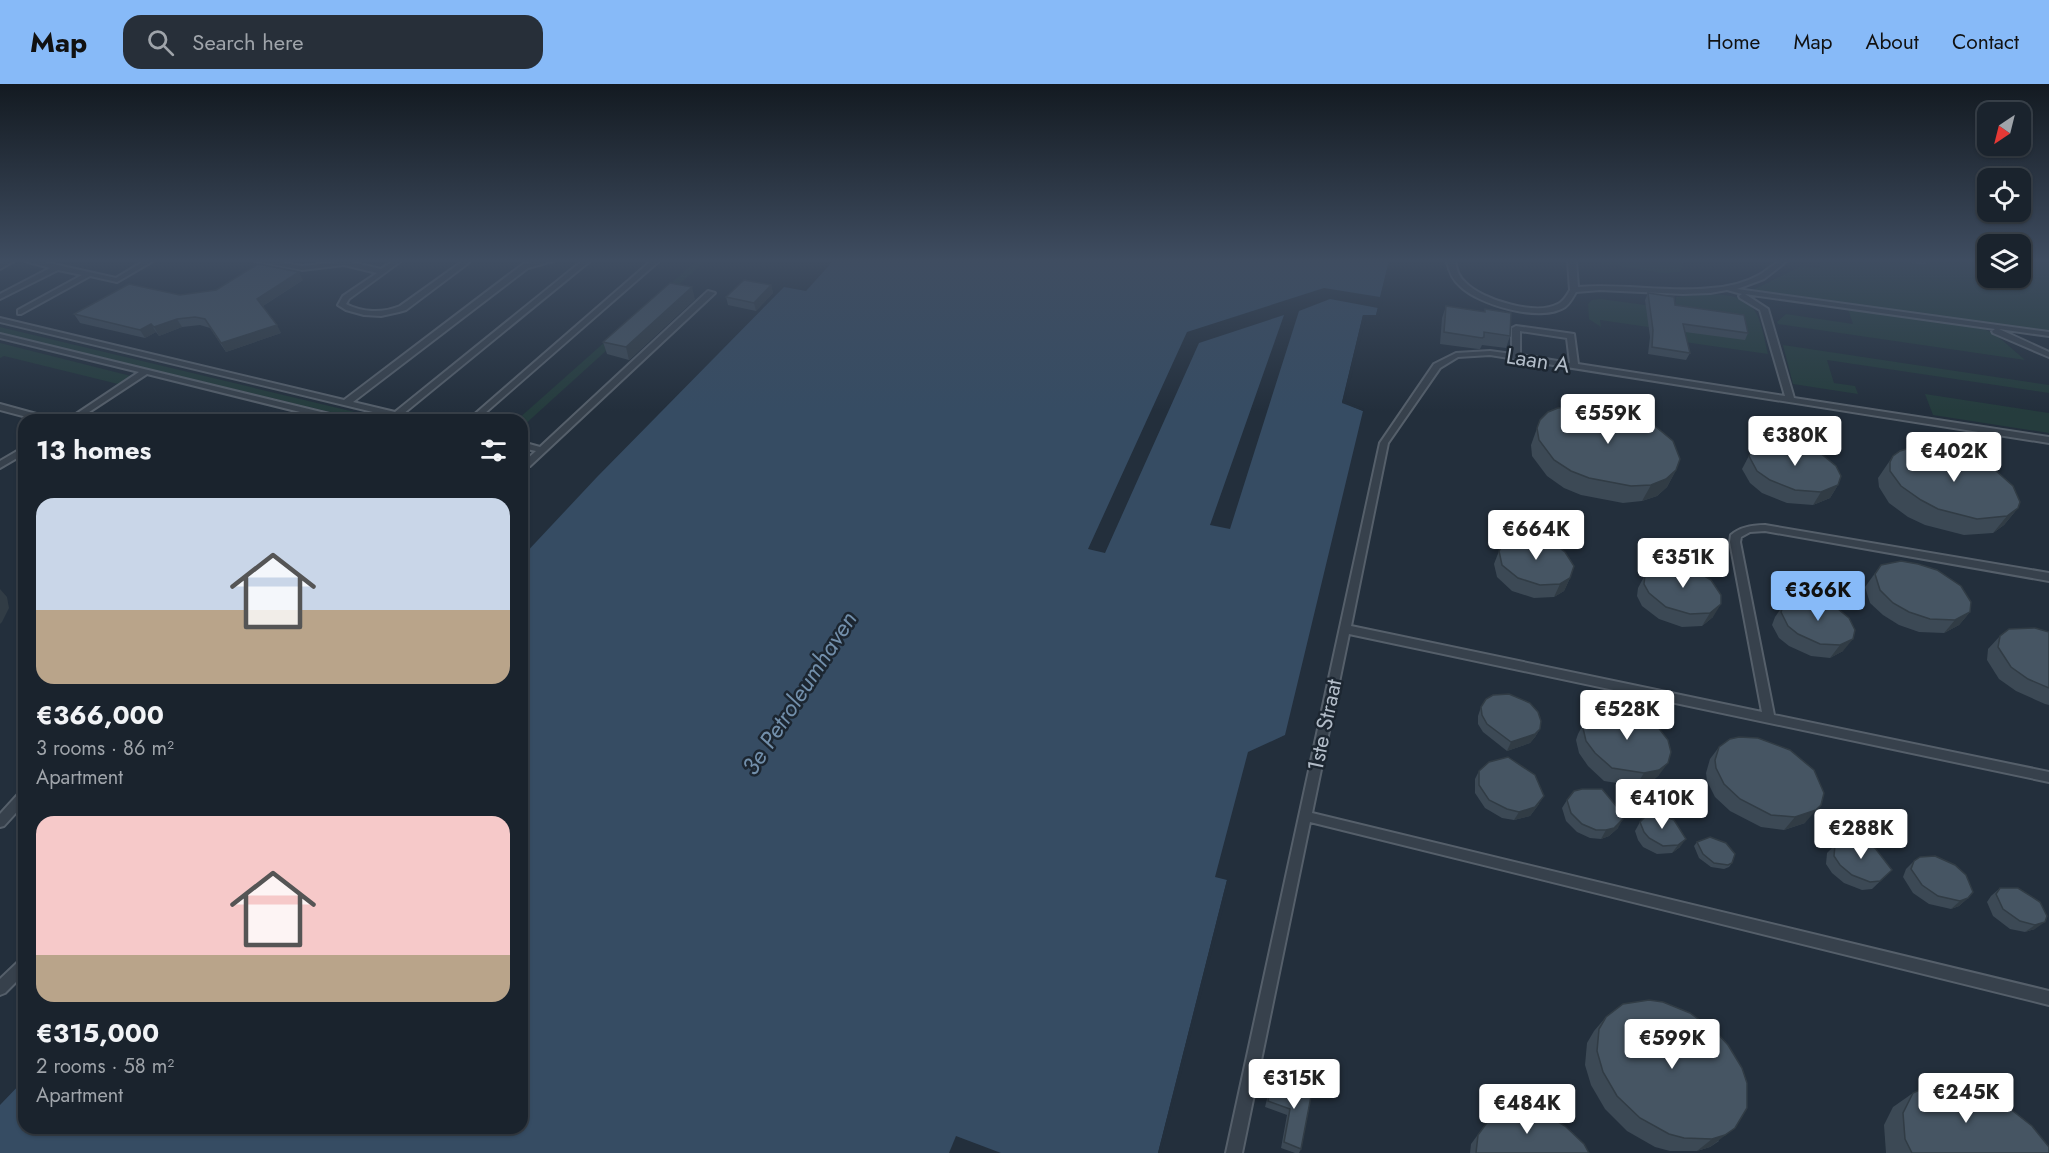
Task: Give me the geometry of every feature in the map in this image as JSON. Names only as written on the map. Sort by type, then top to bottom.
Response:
[{"type":"lane","points":[[365,311],[377,314],[397,311]]},
{"type":"lane","points":[[346,403],[467,311]]},
{"type":"lane","points":[[398,414],[525,311]]},
{"type":"lane","points":[[479,414],[598,311]]},
{"type":"lane","points":[[528,463],[692,311]]},
{"type":"lane","points":[[1765,311],[1790,400]]},
{"type":"lane","points":[[1882,311],[2049,334]]},
{"type":"lane","points":[[0,320],[393,414]]},
{"type":"lane","points":[[1976,324],[2049,355]]},
{"type":"lane","points":[[1516,357],[1516,328],[1572,336],[1574,366]]},
{"type":"lane","points":[[0,336],[317,414]]},
{"type":"lane","name":"Laan A","points":[[1490,353],[2049,440]]},
{"type":"lane","name":"1ste Straat","points":[[1234,1153],[1384,443],[1388,434],[1437,366],[1456,355],[1490,353]]},
{"type":"lane","points":[[79,414],[145,372]]},
{"type":"lane","points":[[0,407],[26,414]]},
{"type":"lane","points":[[528,446],[542,450]]},
{"type":"lane","points":[[0,465],[18,454]]},
{"type":"lane","points":[[1769,718],[1735,542],[1736,535],[1742,531],[1765,528],[2049,578]]},
{"type":"lane","points":[[1345,629],[2049,777]]},
{"type":"lane","points":[[0,822],[18,802]]},
{"type":"lane","points":[[1305,816],[2049,998]]},
{"type":"lane","points":[[0,988],[18,971]]},
{"type":"green space","points":[[640,311],[650,311],[528,422],[528,414],[524,414]]},
{"type":"green space","points":[[1588,311],[1754,311],[1768,354],[1663,339],[1662,329],[1600,320],[1601,327],[1589,319]]},
{"type":"green space","points":[[1849,311],[1982,328],[1995,334],[2025,360],[1778,324],[1777,322],[1786,314],[1853,324]]},
{"type":"green space","points":[[1904,311],[2049,311],[2049,331]]},
{"type":"green space","points":[[0,327],[363,414],[339,414],[0,333]]},
{"type":"green space","points":[[0,343],[131,376],[118,384],[4,356],[0,358]]},
{"type":"green space","points":[[1783,345],[2049,385],[2049,393],[1827,360],[1834,383],[1855,386],[1858,394],[1793,384]]},
{"type":"green space","points":[[1925,394],[2049,413],[2049,433],[1933,415]]},
{"type":"water","name":"3e Petroleumhaven","points":[[760,311],[1377,311],[1376,315],[1363,315],[1342,402],[1363,411],[1285,735],[1248,752],[1215,877],[1227,880],[1158,1153],[0,1153],[0,1105],[18,1086],[18,1134],[528,1134],[528,551]]},
{"type":"pier","points":[[1253,311],[1299,311],[1230,529],[1210,525],[1284,315],[1199,343],[1105,553],[1088,549],[1187,332]]},
{"type":"pier","points":[[1377,311],[1380,311],[1379,316],[1366,318],[1345,401],[1364,409],[1363,411],[1342,403],[1363,315],[1376,315]]},
{"type":"pier","points":[[1227,880],[1230,881],[1161,1153],[1158,1153]]},
{"type":"pier","points":[[956,1136],[1001,1153],[949,1153]]},
{"type":"building","points":[[80,311],[266,311],[277,325],[221,343],[205,319],[195,317],[177,319],[154,327],[151,324],[140,330],[74,314]]},
{"type":"building","points":[[638,311],[666,311],[626,347],[603,342]]},
{"type":"building","points":[[1446,311],[1511,313],[1510,336],[1484,332],[1482,338],[1444,332]]},
{"type":"building","points":[[1650,311],[1716,311],[1744,315],[1748,333],[1683,324],[1690,353],[1652,347]]},
{"type":"building","points":[[1586,404],[1618,408],[1650,422],[1673,441],[1680,459],[1676,470],[1666,479],[1651,485],[1631,486],[1589,478],[1571,471],[1554,460],[1539,440],[1537,428],[1540,420],[1548,412],[1558,408]]},
{"type":"building","points":[[1769,441],[1794,443],[1819,452],[1836,466],[1841,476],[1838,485],[1821,492],[1795,490],[1770,480],[1757,471],[1749,456],[1753,448]]},
{"type":"building","points":[[1913,447],[1938,448],[1973,458],[1995,470],[2013,486],[2020,502],[2018,508],[2007,516],[1977,519],[1938,509],[1921,500],[1901,486],[1890,471],[1893,456]]},
{"type":"building","points":[[1519,537],[1540,538],[1565,552],[1574,566],[1570,578],[1560,584],[1540,585],[1518,578],[1502,565],[1499,551],[1504,543]]},
{"type":"building","points":[[1901,561],[1937,570],[1961,586],[1971,602],[1970,612],[1955,620],[1930,619],[1909,612],[1893,603],[1880,590],[1875,574],[1881,565]]},
{"type":"building","points":[[1676,565],[1693,569],[1711,580],[1721,595],[1721,604],[1710,613],[1690,614],[1666,607],[1649,593],[1644,584],[1645,575],[1657,566]]},
{"type":"building","points":[[1798,598],[1819,600],[1838,609],[1849,618],[1855,630],[1853,639],[1840,645],[1820,644],[1798,634],[1788,626],[1781,612],[1784,604]]},
{"type":"building","points":[[2035,628],[2049,632],[2049,688],[2028,679],[2011,667],[1998,647],[2000,636],[2009,629]]},
{"type":"building","points":[[1509,694],[1530,703],[1538,712],[1541,721],[1540,729],[1535,734],[1511,742],[1487,724],[1481,707],[1486,699],[1493,695]]},
{"type":"building","points":[[1611,708],[1628,710],[1657,726],[1668,740],[1671,752],[1668,763],[1659,770],[1644,773],[1612,768],[1595,753],[1586,741],[1583,728],[1585,721],[1594,712]]},
{"type":"building","points":[[1758,738],[1790,750],[1814,770],[1824,793],[1821,805],[1816,810],[1795,817],[1771,815],[1740,799],[1724,784],[1716,768],[1715,760],[1719,747],[1730,739]]},
{"type":"building","points":[[1508,757],[1535,775],[1544,796],[1535,807],[1519,812],[1507,809],[1489,800],[1479,785],[1479,771],[1489,762]]},
{"type":"building","points":[[1602,789],[1617,807],[1623,819],[1614,828],[1606,830],[1596,830],[1582,824],[1571,813],[1567,800],[1574,791]]},
{"type":"building","points":[[1648,814],[1659,814],[1674,820],[1686,839],[1678,845],[1663,846],[1649,838],[1640,822]]},
{"type":"building","points":[[1710,837],[1726,843],[1735,854],[1732,863],[1728,865],[1714,863],[1703,854],[1697,842]]},
{"type":"building","points":[[1841,840],[1859,840],[1875,848],[1892,870],[1880,881],[1870,882],[1852,875],[1840,865],[1834,856],[1835,845]]},
{"type":"building","points":[[1935,856],[1955,865],[1966,875],[1973,892],[1968,898],[1960,901],[1938,896],[1922,885],[1911,869],[1914,861],[1920,857]]},
{"type":"building","points":[[2000,888],[2018,888],[2040,902],[2047,916],[2045,922],[2035,925],[2020,921],[2003,909],[1996,894]]},
{"type":"building","points":[[1649,1000],[1663,1002],[1690,1013],[1716,1032],[1728,1045],[1742,1068],[1747,1083],[1747,1108],[1735,1128],[1725,1135],[1712,1139],[1684,1138],[1669,1134],[1640,1118],[1617,1096],[1603,1072],[1597,1051],[1599,1029],[1606,1017],[1623,1004]]},
{"type":"building","points":[[1296,1080],[1313,1086],[1301,1149],[1284,1142],[1290,1109],[1268,1101],[1271,1084],[1293,1092]]},
{"type":"building","points":[[1932,1084],[1957,1084],[1973,1088],[2004,1104],[2032,1126],[2049,1147],[2049,1153],[1912,1153],[1905,1139],[1903,1113],[1913,1093]]},
{"type":"building","points":[[1521,1108],[1545,1114],[1565,1126],[1584,1144],[1589,1153],[1476,1153],[1478,1135],[1491,1117],[1509,1109]]}]
